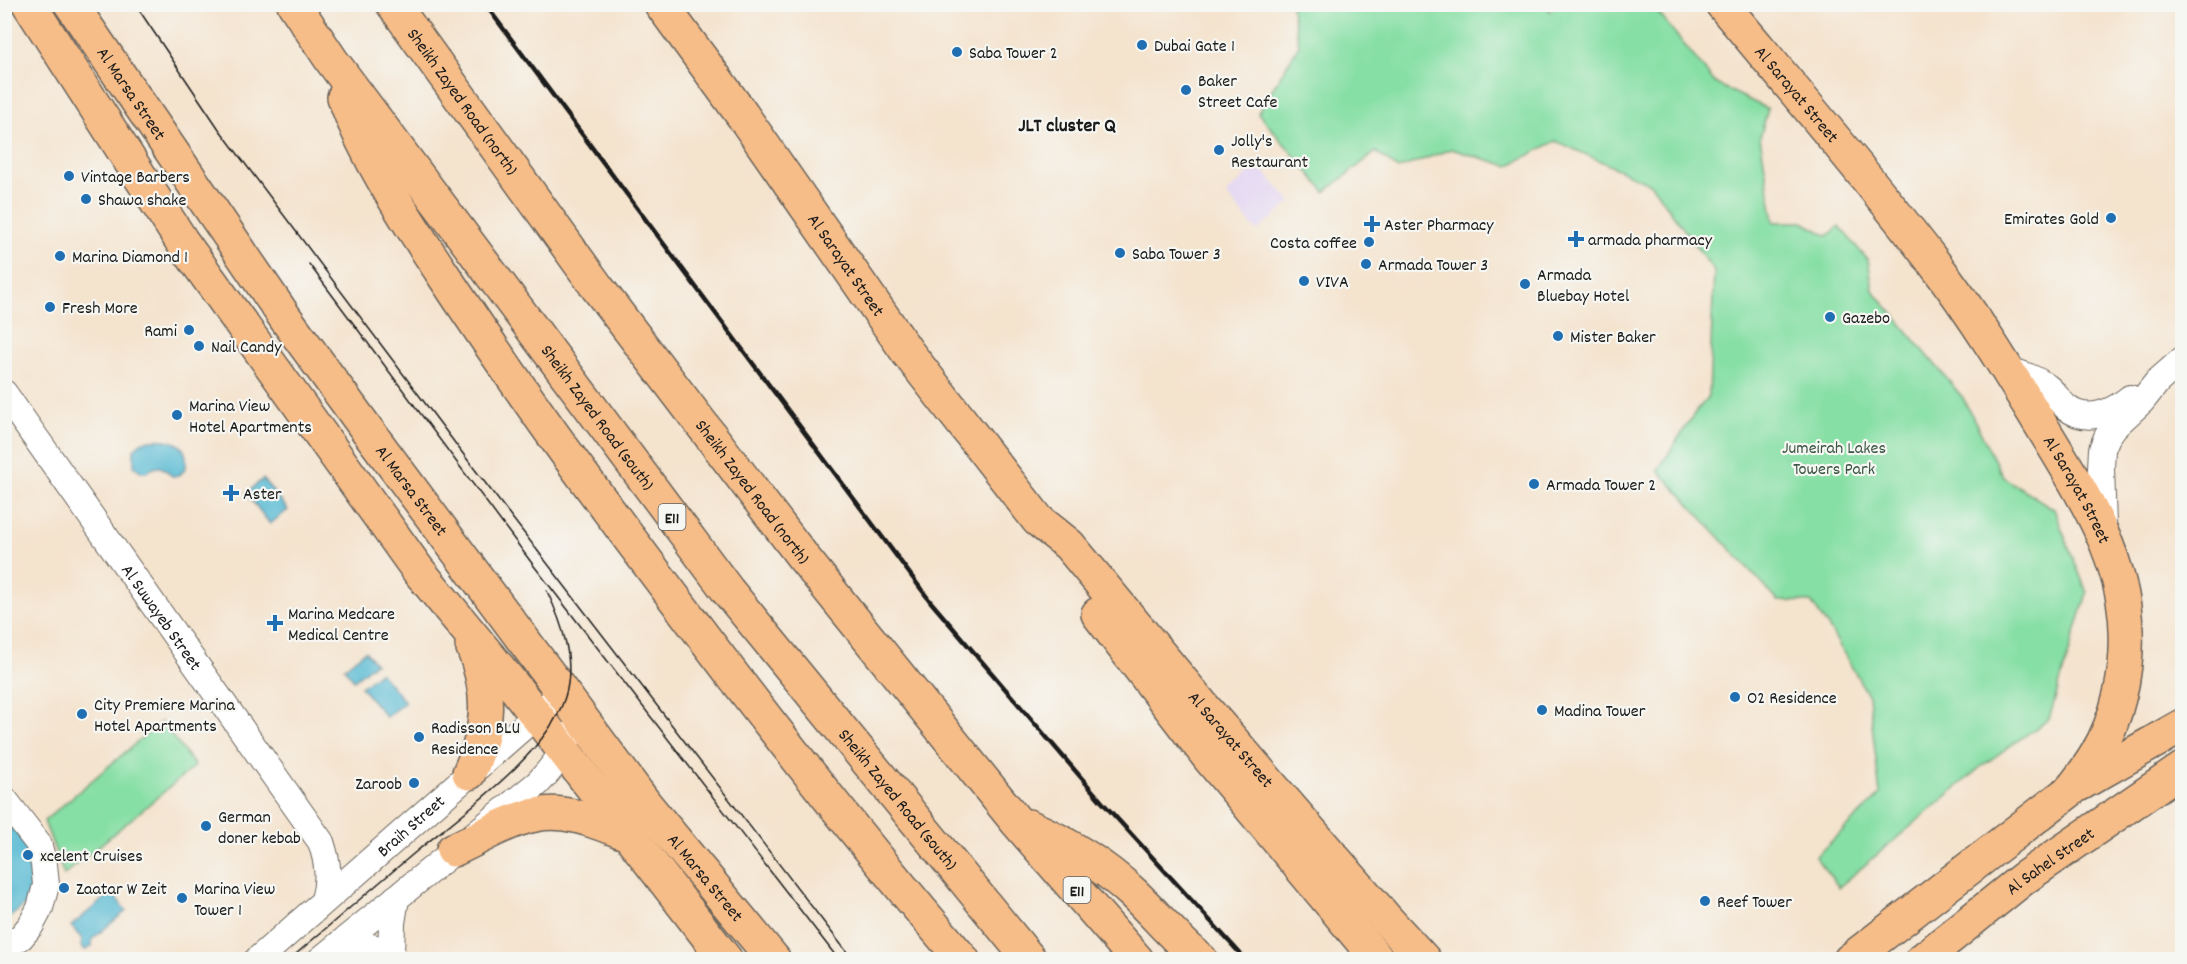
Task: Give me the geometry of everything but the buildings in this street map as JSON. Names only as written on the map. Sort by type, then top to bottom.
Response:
[{"type":"main road","name":"Al Marsa Street","points":[[29,4],[181,240],[418,570],[466,630],[556,704],[569,757],[723,958]]},
{"type":"main road","name":"Al Marsa Street","points":[[70,4],[286,319],[556,704],[646,805],[774,960]]},
{"type":"main road","name":"Sheikh Zayed Road (south)","points":[[294,4],[332,61],[728,591],[1030,960]]},
{"type":"main road","name":"Sheikh Zayed Road (north)","points":[[393,4],[503,159],[699,422],[824,583],[1016,821],[1137,960]]},
{"type":"main road","name":"Al Sarayat Street","points":[[661,4],[743,116],[908,353],[1038,520],[1073,550],[1206,710],[1424,960]]},
{"type":"main road","name":"Al Sarayat Street","points":[[1722,4],[1788,81],[1933,261],[2008,370],[2091,507],[2120,586],[2126,629],[2124,674],[2114,715],[2097,754],[2072,789],[1850,960]]},
{"type":"main road","points":[[332,61],[351,117],[377,171],[506,370],[678,603],[831,799],[963,960]]},
{"type":"main road","points":[[373,507],[397,518],[418,535],[488,630],[556,704]]},
{"type":"main road","name":"Al Sarayat Street","points":[[1038,520],[1046,544],[1053,555],[1210,759],[1378,960]]},
{"type":"main road","points":[[466,630],[479,663],[486,698],[483,734],[469,773]]},
{"type":"main road","points":[[2072,789],[2182,726]]},
{"type":"main road","points":[[569,757],[597,756],[646,805]]},
{"type":"main road","name":"Al Sahel Street","points":[[1922,960],[2024,878],[2182,769]]},
{"type":"main road","points":[[453,850],[527,816],[544,813],[562,813],[587,819],[630,836]]},
{"type":"main road","points":[[1016,821],[1078,851],[1106,870],[1201,960]]},
{"type":"street","points":[[2008,370],[2048,387],[2065,407],[2087,416],[2100,415],[2114,410],[2158,381],[2182,360]]},
{"type":"street","points":[[2106,544],[2101,506],[2102,449],[2114,427],[2142,401],[2158,381]]},
{"type":"street","name":"Al Suwayeb Street","points":[[4,393],[321,842],[329,875],[324,900]]},
{"type":"street","name":"Braih Street","points":[[257,960],[469,773],[556,704]]},
{"type":"street","points":[[330,952],[538,783],[554,766],[569,757]]},
{"type":"street","points":[[4,799],[38,843],[45,864],[46,885],[40,908],[31,925],[21,937],[4,947]]},
{"type":"street","points":[[321,842],[352,854],[380,851]]},
{"type":"street","points":[[330,952],[364,946],[393,957],[392,923],[396,898]]},
{"type":"shaded area","points":[[1258,165],[1291,202],[1257,231],[1226,194]]},
{"type":"green space","name":"Jumeirah Lakes Towers Park","points":[[1544,4],[1550,11],[1558,5],[1652,5],[1716,84],[1768,109],[1760,137],[1774,222],[1803,222],[1828,236],[1839,226],[1868,260],[1873,290],[1963,398],[2003,477],[2054,509],[2087,593],[2049,719],[1983,765],[1839,887],[1815,857],[1880,795],[1869,697],[1831,631],[1811,602],[1778,601],[1658,470],[1694,414],[1709,396],[1714,271],[1651,184],[1556,141],[1508,166],[1451,149],[1398,169],[1376,152],[1325,192],[1258,113],[1299,45],[1291,5]]},
{"type":"green space","points":[[161,722],[195,766],[64,875],[44,821]]},
{"type":"water","points":[[149,440],[167,440],[182,447],[186,463],[182,472],[172,476],[160,467],[143,472],[134,466],[134,449]]},
{"type":"water","points":[[263,479],[288,510],[270,524],[246,493]]},
{"type":"water","points":[[365,651],[375,663],[354,680],[344,668]]},
{"type":"water","points":[[380,672],[405,702],[386,717],[361,687]]},
{"type":"water","points":[[5,808],[31,854],[36,881],[32,894],[22,907],[5,920]]},
{"type":"water","points":[[112,892],[126,911],[92,939],[92,946],[86,950],[81,947],[82,939],[71,926]]},
{"type":"tram line","points":[[135,4],[219,129],[473,467],[853,960]]},
{"type":"tram line","points":[[309,264],[531,562],[839,960]]},
{"type":"tram line","points":[[289,960],[502,781],[523,760],[556,718],[565,697],[569,670],[566,642],[547,591]]},
{"type":"railway","points":[[485,4],[930,601],[1102,802],[1246,960]]},
{"type":"place","name":"Dubai Gate 1","points":[[1142,45]]},
{"type":"place","name":"Saba Tower 2","points":[[957,52]]},
{"type":"place","name":"Baker Street Cafe","points":[[1186,90]]},
{"type":"place","name":"Jolly's Restaurant","points":[[1219,150]]},
{"type":"place","name":"Vintage Barbers","points":[[69,176]]},
{"type":"place","name":"Shawa shake","points":[[86,199]]},
{"type":"place","name":"Emirates Gold","points":[[2111,218]]},
{"type":"place","name":"Aster Pharmacy","points":[[1372,224]]},
{"type":"place","name":"armada pharmacy","points":[[1576,239]]},
{"type":"place","name":"Costa coffee","points":[[1369,242]]},
{"type":"place","name":"Saba Tower 3","points":[[1120,253]]},
{"type":"place","name":"Marina Diamond 1","points":[[60,256]]},
{"type":"place","name":"Armada Tower 3","points":[[1366,264]]},
{"type":"place","name":"VIVA","points":[[1304,281]]},
{"type":"place","name":"Armada Bluebay Hotel","points":[[1525,284]]},
{"type":"place","name":"Fresh More","points":[[50,307]]},
{"type":"place","name":"Gazebo","points":[[1830,317]]},
{"type":"place","name":"Rami","points":[[189,330]]},
{"type":"place","name":"Mister Baker","points":[[1558,336]]},
{"type":"place","name":"Nail Candy","points":[[199,346]]},
{"type":"place","name":"Marina View Hotel Apartments","points":[[177,415]]},
{"type":"place","name":"Armada Tower 2","points":[[1534,484]]},
{"type":"place","name":"Aster","points":[[231,493]]},
{"type":"place","name":"Marina Medcare Medical Centre","points":[[275,623]]},
{"type":"place","name":"O2 Residence","points":[[1735,697]]},
{"type":"place","name":"Madina Tower","points":[[1542,710]]},
{"type":"place","name":"City Premiere Marina Hotel Apartments","points":[[82,714]]},
{"type":"place","name":"Radisson BLU Residence","points":[[419,737]]},
{"type":"place","name":"Zaroob","points":[[414,783]]},
{"type":"place","name":"German doner kebab","points":[[206,826]]},
{"type":"place","name":"xcelent Cruises","points":[[28,855]]},
{"type":"place","name":"Zaatar W Zeit","points":[[64,888]]},
{"type":"place","name":"Marina View Tower 1","points":[[182,898]]},
{"type":"place","name":"Reef Tower","points":[[1705,901]]},
{"type":"district","name":"JLT cluster Q","points":[[1067,124]]}]
